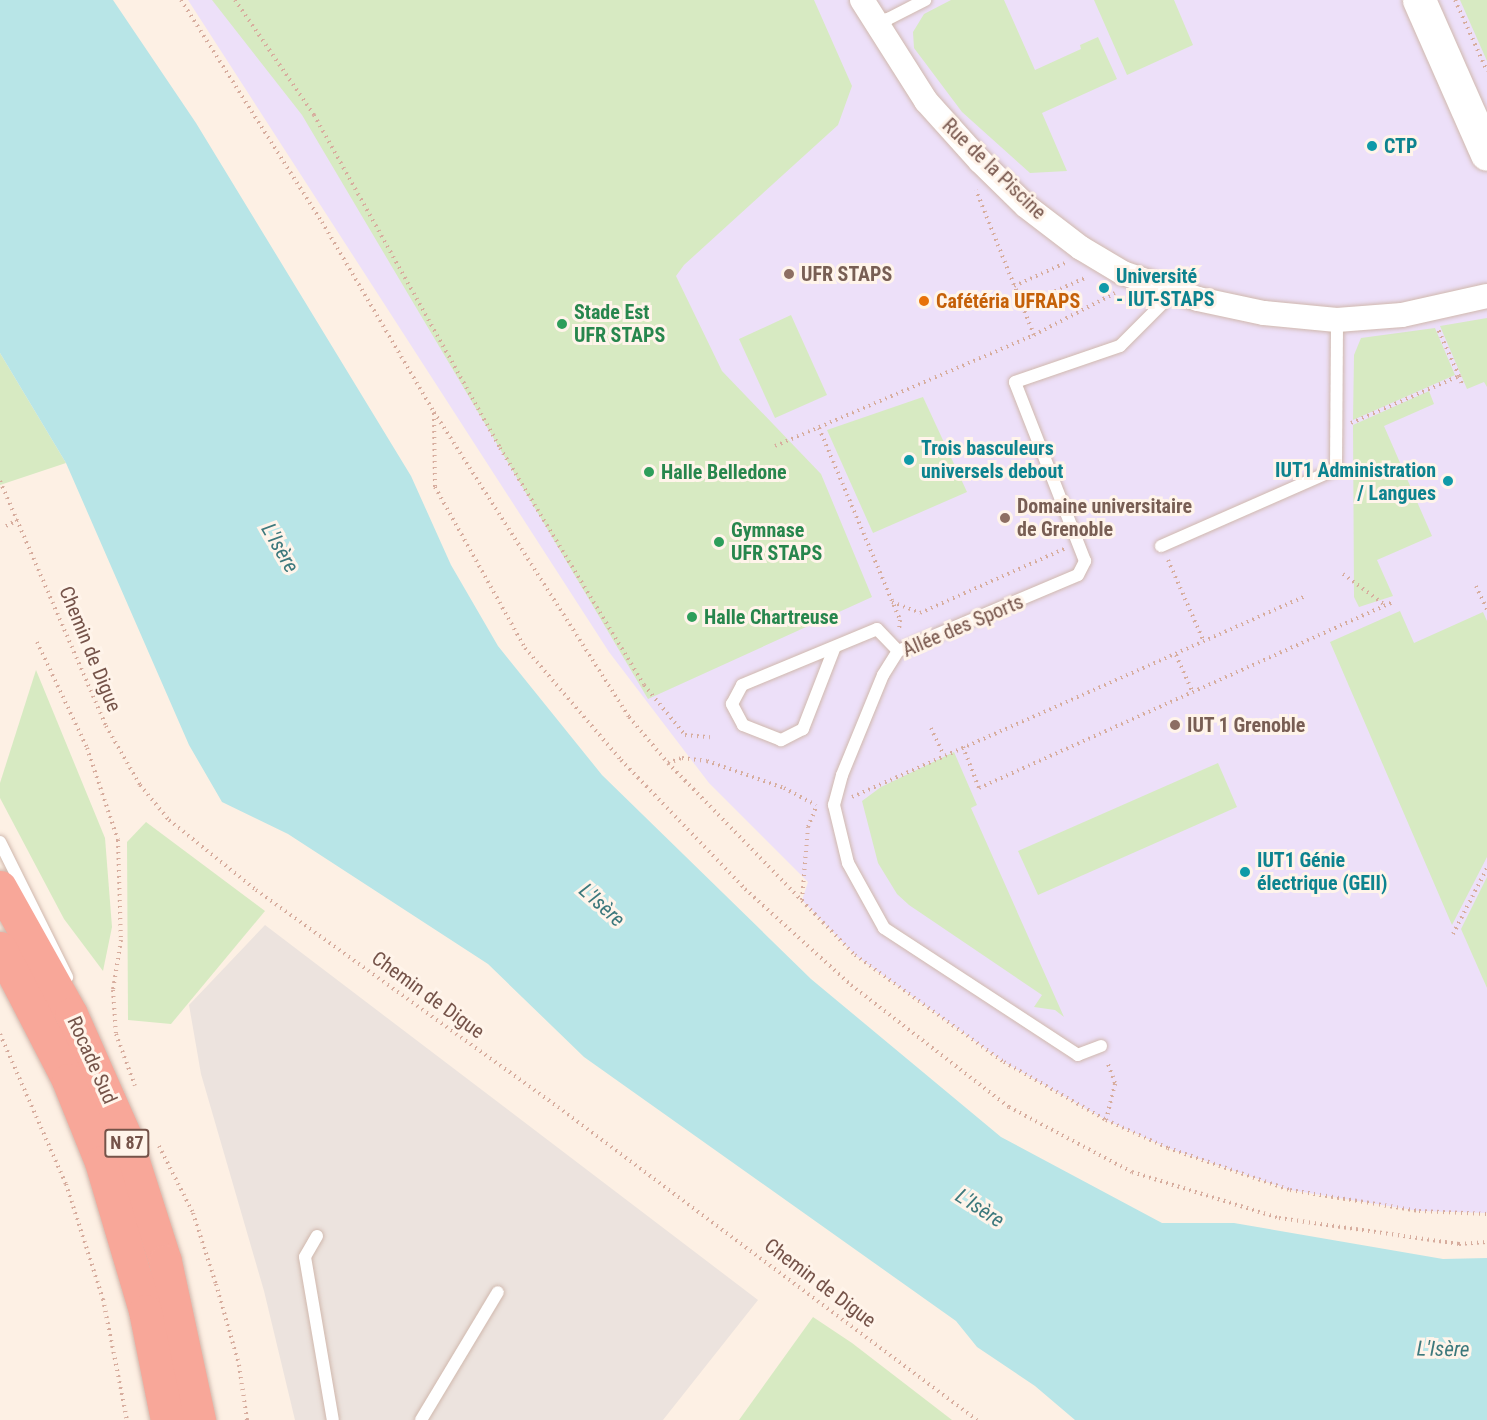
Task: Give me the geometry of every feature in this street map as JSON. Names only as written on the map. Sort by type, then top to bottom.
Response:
[{"type":"highway","name":"Rocade Sud","points":[[0,887],[124,1096],[165,1260],[199,1420]]},
{"type":"highway","name":"Rocade Sud","points":[[0,948],[68,1080],[101,1162],[145,1311],[167,1420]]},
{"type":"street","name":"Rue de la Piscine","points":[[862,0],[878,30],[926,101],[1026,206],[1112,268],[1168,291],[1264,313],[1337,320],[1402,315],[1487,296]]},
{"type":"street","points":[[1419,0],[1487,154]]},
{"type":"lane","points":[[878,30],[888,19],[925,0]]},
{"type":"lane","name":"Allée des Sports","points":[[1101,1046],[1078,1055],[884,928],[848,862],[835,809],[842,775],[883,675],[898,651],[1078,575],[1085,561],[1016,382],[1120,346],[1163,303],[1168,291]]},
{"type":"lane","points":[[1161,546],[1336,470],[1337,320]]},
{"type":"lane","points":[[834,649],[803,729],[782,740],[743,725],[732,704],[742,685],[878,629],[898,651]]},
{"type":"lane","points":[[0,842],[60,960],[124,1096]]},
{"type":"lane","points":[[317,1236],[305,1257],[333,1420]]},
{"type":"lane","points":[[421,1420],[498,1292]]},
{"type":"path","points":[[235,0],[314,115],[500,448],[644,685],[685,735],[710,737]]},
{"type":"path","points":[[1456,0],[1487,71]]},
{"type":"path","points":[[973,184],[1034,335]]},
{"type":"path","points":[[1014,286],[1073,260]]},
{"type":"path","points":[[1022,306],[1095,274]]},
{"type":"path","points":[[774,447],[1034,335],[1115,294]]},
{"type":"path","points":[[1436,323],[1462,384]]},
{"type":"path","points":[[1351,424],[1459,376]]},
{"type":"path","points":[[434,412],[435,487]]},
{"type":"path","points":[[819,428],[900,620],[898,651]]},
{"type":"path","name":"Chemin de Digue","points":[[0,481],[106,726],[140,785],[169,820],[256,890],[558,1107],[977,1420]]},
{"type":"path","points":[[6,526],[18,520]]},
{"type":"path","points":[[892,602],[920,613],[1077,543]]},
{"type":"path","points":[[1161,546],[1204,642]]},
{"type":"path","points":[[1343,574],[1385,605]]},
{"type":"path","points":[[1476,586],[1487,610]]},
{"type":"path","points":[[668,763],[682,758],[707,761],[784,788],[816,805],[835,809],[943,754],[1176,655],[1304,597]]},
{"type":"path","points":[[963,747],[979,788],[1393,602]]},
{"type":"path","points":[[37,642],[87,748],[118,840],[121,940],[113,990],[124,1096]]},
{"type":"path","points":[[1176,655],[1193,693]]},
{"type":"path","points":[[931,728],[943,754]]},
{"type":"path","points":[[802,900],[808,827],[816,805]]},
{"type":"path","points":[[1453,934],[1487,867]]},
{"type":"path","points":[[0,1034],[66,1184],[104,1299],[127,1420]]},
{"type":"path","points":[[1101,1046],[1115,1083],[1106,1120]]},
{"type":"path","points":[[155,1138],[192,1213],[239,1365],[247,1420]]},
{"type":"shaded area","name":"Domaine universitaire de Grenoble","points":[[188,0],[1487,0],[1487,1213],[1419,1211],[1290,1190],[1168,1148],[1106,1120],[1004,1062],[855,955],[802,900],[808,882],[709,783],[609,652]]},
{"type":"shaded area","points":[[265,925],[758,1300],[663,1420],[295,1420],[264,1291],[201,1074],[189,1005]]},
{"type":"green space","name":"Stade Est UFR STAPS","points":[[212,0],[814,0],[852,86],[838,125],[684,265],[676,276],[722,371],[821,474],[872,597],[648,699],[302,115]]},
{"type":"green space","points":[[951,0],[1004,0],[1035,70],[1081,49],[1080,45],[1098,37],[1117,79],[1042,113],[1067,171],[1030,173],[962,112],[914,48],[913,32],[924,14]]},
{"type":"green space","points":[[1094,0],[1174,0],[1193,45],[1127,75]]},
{"type":"green space","points":[[1460,0],[1487,0],[1487,61]]},
{"type":"green space","points":[[791,315],[827,395],[775,418],[739,339]]},
{"type":"green space","points":[[1487,318],[1487,387],[1484,382],[1467,389],[1440,326]]},
{"type":"green space","points":[[1435,328],[1455,375],[1353,420],[1354,355],[1361,338]]},
{"type":"green space","points":[[0,353],[66,463],[0,485]]},
{"type":"green space","points":[[1429,391],[1434,404],[1384,426],[1432,536],[1377,560],[1393,596],[1359,607],[1354,597],[1353,425]]},
{"type":"green space","points":[[923,397],[967,492],[873,533],[827,430]]},
{"type":"green space","points":[[1400,611],[1414,643],[1483,612],[1487,621],[1487,857],[1452,925],[1330,642]]},
{"type":"green space","points":[[36,670],[105,838],[112,927],[103,971],[64,919],[0,798],[0,783]]},
{"type":"green space","points":[[954,752],[977,805],[971,808],[1064,1017],[1055,1010],[1034,1007],[1042,995],[909,905],[897,894],[878,863],[862,801],[881,787]]},
{"type":"green space","points":[[1218,763],[1237,807],[1038,895],[1018,851]]},
{"type":"green space","points":[[146,822],[265,911],[171,1024],[128,1020],[127,842]]},
{"type":"green space","points":[[1487,877],[1487,988],[1461,929]]},
{"type":"green space","points":[[813,1317],[852,1343],[952,1420],[739,1420]]},
{"type":"water","name":"L'Isère","points":[[0,0],[113,0],[196,123],[411,476],[451,565],[498,646],[602,775],[811,979],[1001,1137],[1162,1223],[1234,1223],[1443,1259],[1487,1258],[1487,1420],[1075,1420],[1035,1386],[977,1347],[956,1321],[584,1057],[488,964],[288,834],[222,802],[189,745],[66,463],[0,353]]},
{"type":"place","name":"CTP","points":[[1372,146]]},
{"type":"place","name":"UFR STAPS","points":[[789,274]]},
{"type":"place","name":"Université - IUT-STAPS","points":[[1104,288]]},
{"type":"place","name":"Cafétéria UFRAPS","points":[[924,301]]},
{"type":"place","name":"Stade Est UFR STAPS","points":[[562,324]]},
{"type":"place","name":"Trois basculeurs universels debout","points":[[909,460]]},
{"type":"place","name":"Halle Belledone","points":[[649,472]]},
{"type":"place","name":"IUT1 Administration / Langues","points":[[1448,481]]},
{"type":"place","name":"Domaine universitaire de Grenoble","points":[[1005,518]]},
{"type":"place","name":"Gymnase UFR STAPS","points":[[719,542]]},
{"type":"place","name":"Halle Chartreuse","points":[[692,617]]},
{"type":"place","name":"IUT 1 Grenoble","points":[[1175,725]]},
{"type":"place","name":"IUT1 Génie électrique (GEII)","points":[[1245,872]]}]
